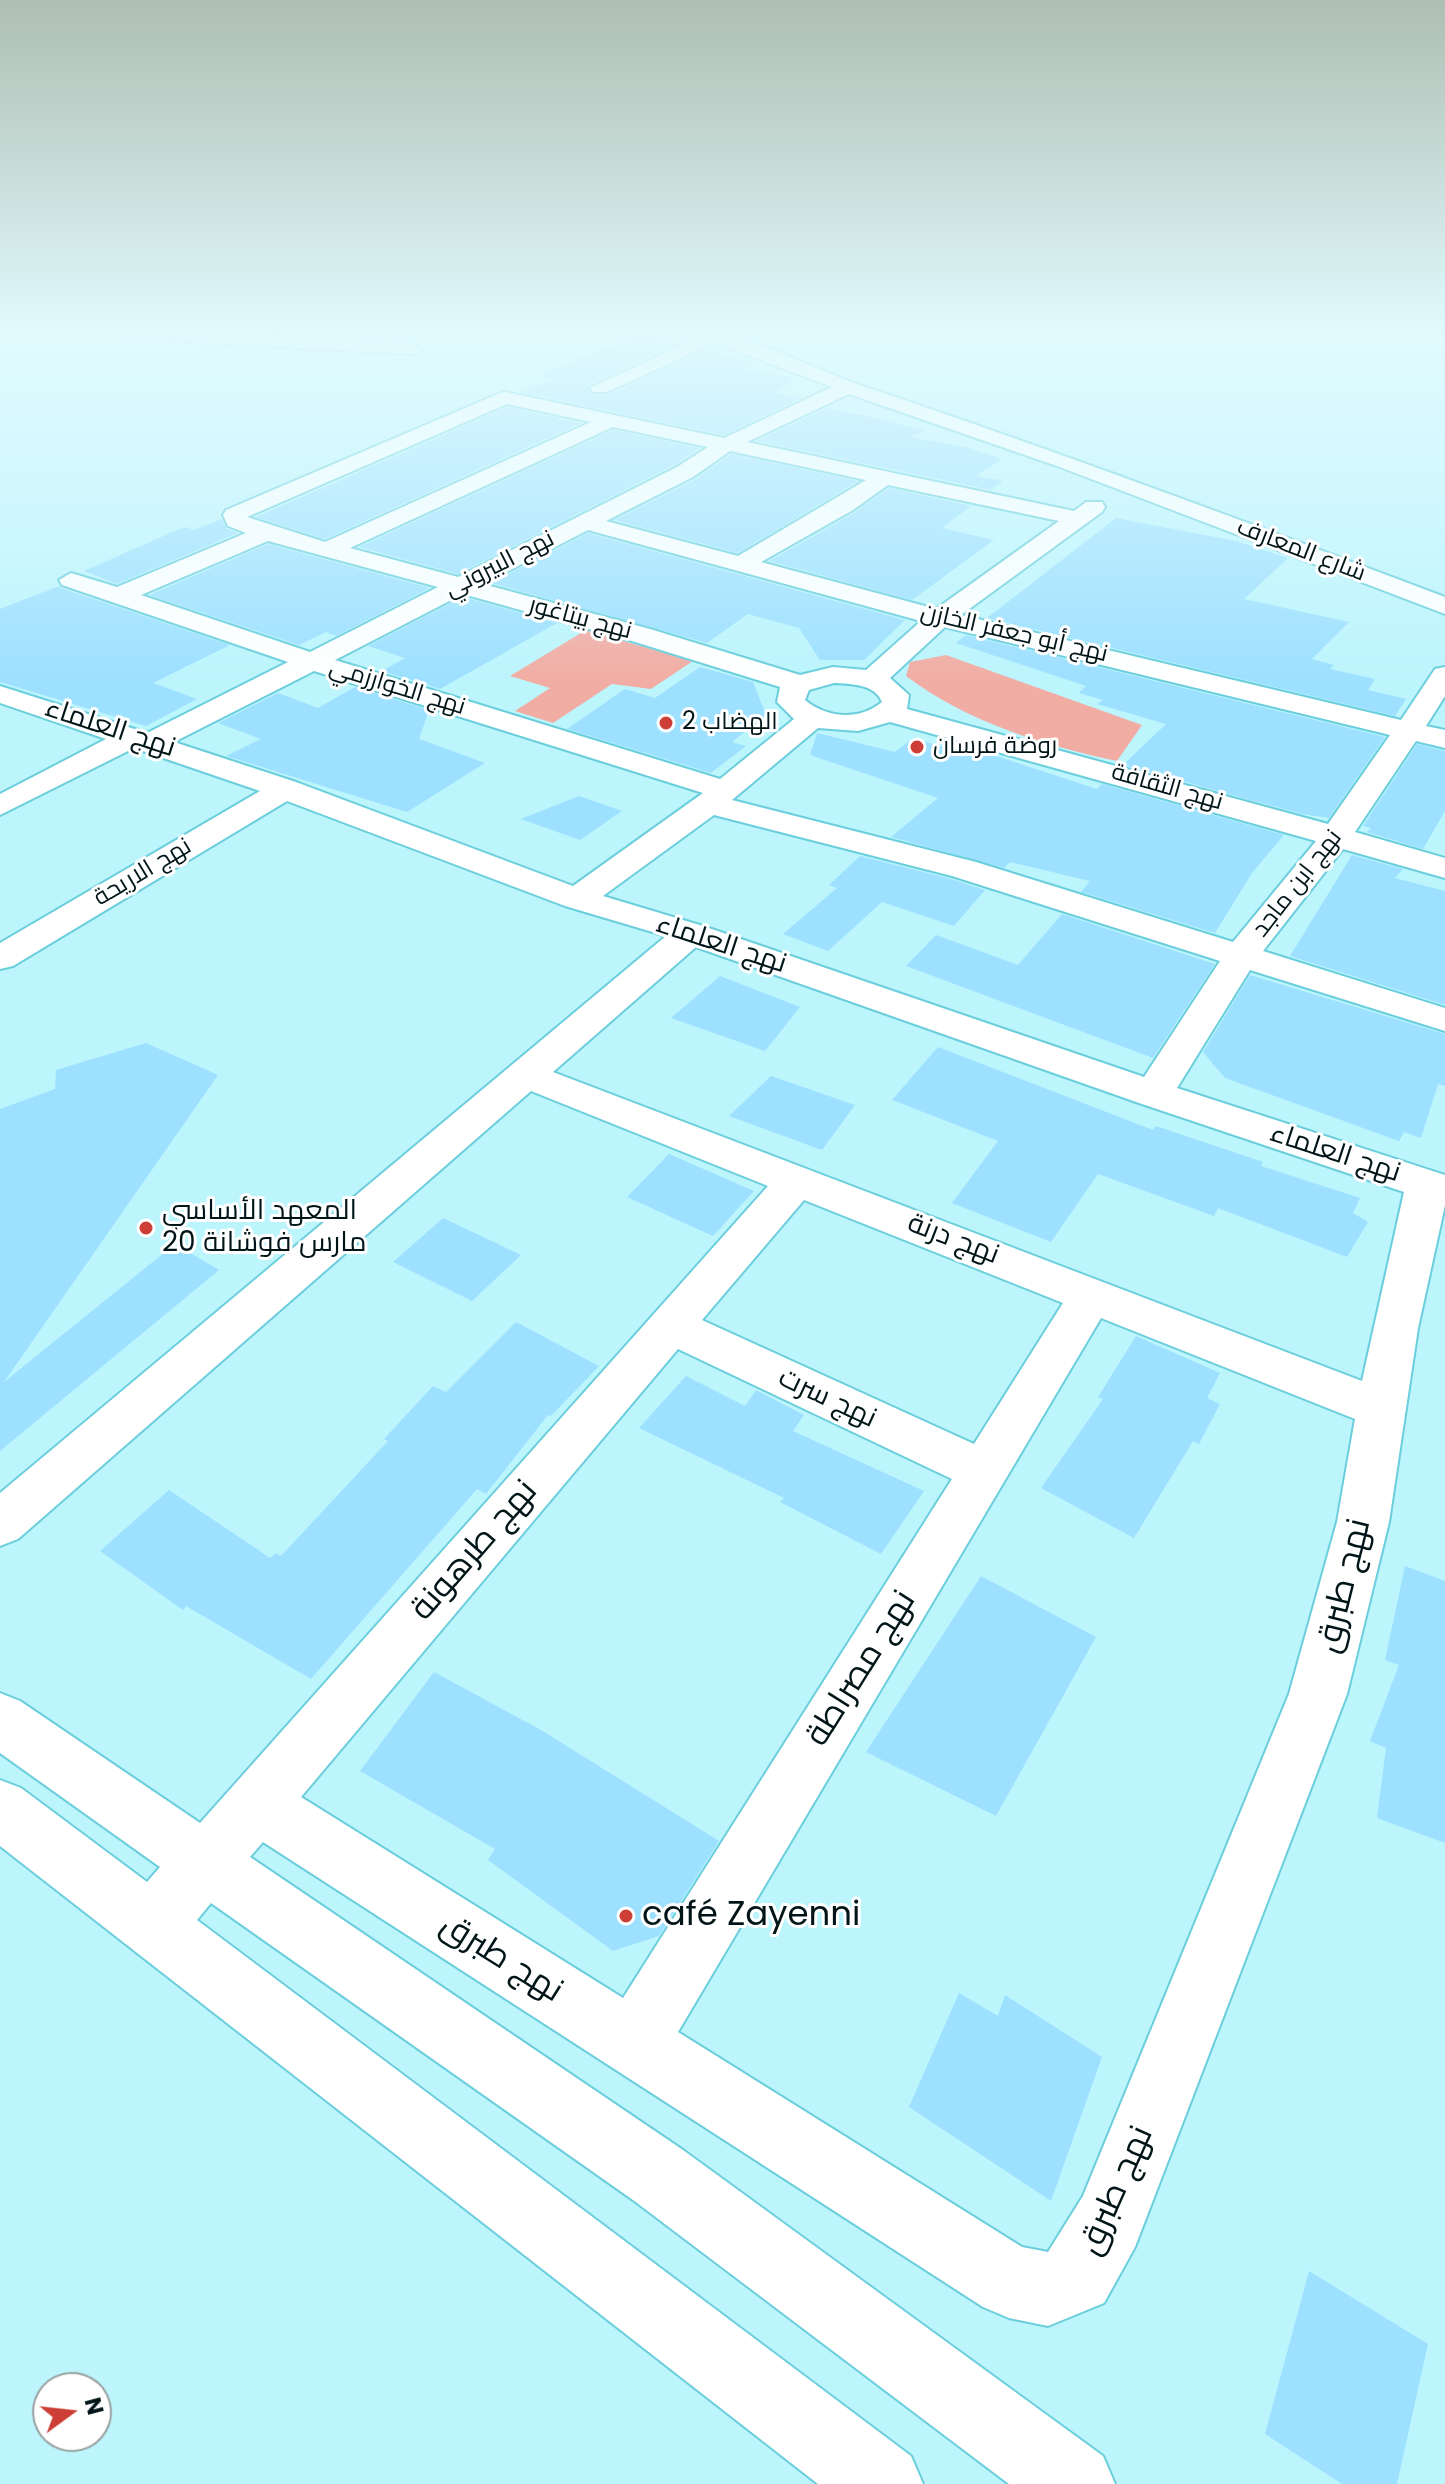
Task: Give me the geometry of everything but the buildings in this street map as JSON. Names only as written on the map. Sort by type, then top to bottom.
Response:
[{"type":"street","name":"نهج بيتاغور","points":[[385,449],[240,510],[234,515],[236,521],[266,533],[799,684]]},
{"type":"street","points":[[329,549],[548,449]]},
{"type":"street","name":"نهج البيروني","points":[[0,806],[311,661],[685,472],[720,449]]},
{"type":"street","points":[[750,449],[1077,518]]},
{"type":"street","name":"شارع المعارف","points":[[1025,449],[1445,606]]},
{"type":"street","points":[[741,564],[845,505],[883,478]]},
{"type":"street","points":[[872,679],[940,618],[1125,484]]},
{"type":"street","name":"نهج أبو جعفر الخازن","points":[[584,522],[940,618],[1445,739]]},
{"type":"street","points":[[120,595],[266,533]]},
{"type":"street","name":"نهج الخوارزمي","points":[[71,580],[716,797],[1242,954],[1445,1020]]},
{"type":"street","points":[[833,675],[872,679],[895,695],[896,704],[888,713],[854,723],[813,718],[791,702],[791,692],[799,684],[833,675]]},
{"type":"street","name":"نهج ابن ماجد","points":[[1153,1094],[1242,954],[1336,837],[1445,675]]},
{"type":"street","name":"نهج العلماء","points":[[0,694],[143,739],[285,789],[577,899],[691,933],[1153,1094],[1436,1187]]},
{"type":"street","name":"نهج الثقافة","points":[[888,713],[1090,766],[1445,868]]},
{"type":"street","points":[[577,899],[716,797],[813,718]]},
{"type":"street","name":"نهج الاريحة","points":[[0,958],[285,789]]},
{"type":"street","points":[[0,1524],[691,933]]},
{"type":"street","name":"نهج درنة","points":[[523,1074],[1382,1409]]},
{"type":"street","name":"نهج طرهونة","points":[[152,1924],[798,1179]]},
{"type":"street","name":"نهج طبرق","points":[[256,1803],[1009,2281],[1048,2289],[1078,2277],[1109,2221],[1318,1694],[1363,1522],[1395,1328],[1436,1187]]},
{"type":"street","name":"نهج مصراطة","points":[[633,2043],[1092,1295]]},
{"type":"street","name":"نهج سرت","points":[[671,1326],[984,1471]]},
{"type":"street","points":[[0,1720],[658,2175],[1075,2484]]},
{"type":"street","points":[[0,1809],[883,2484]]},
{"type":"shaded area","points":[[586,630],[693,661],[651,689],[612,684],[553,723],[515,711],[550,688],[510,676]]},
{"type":"shaded area","points":[[946,655],[1142,725],[1117,761],[1007,730],[954,706],[906,676],[910,662]]},
{"type":"place","name":"الهضاب 2","points":[[666,723]]},
{"type":"place","name":"روضة فرسان","points":[[917,747]]},
{"type":"place","name":"المعهد الأساسي 20 مارس فوشانة","points":[[146,1228]]},
{"type":"place","name":"café Zayenni","points":[[626,1916]]}]
